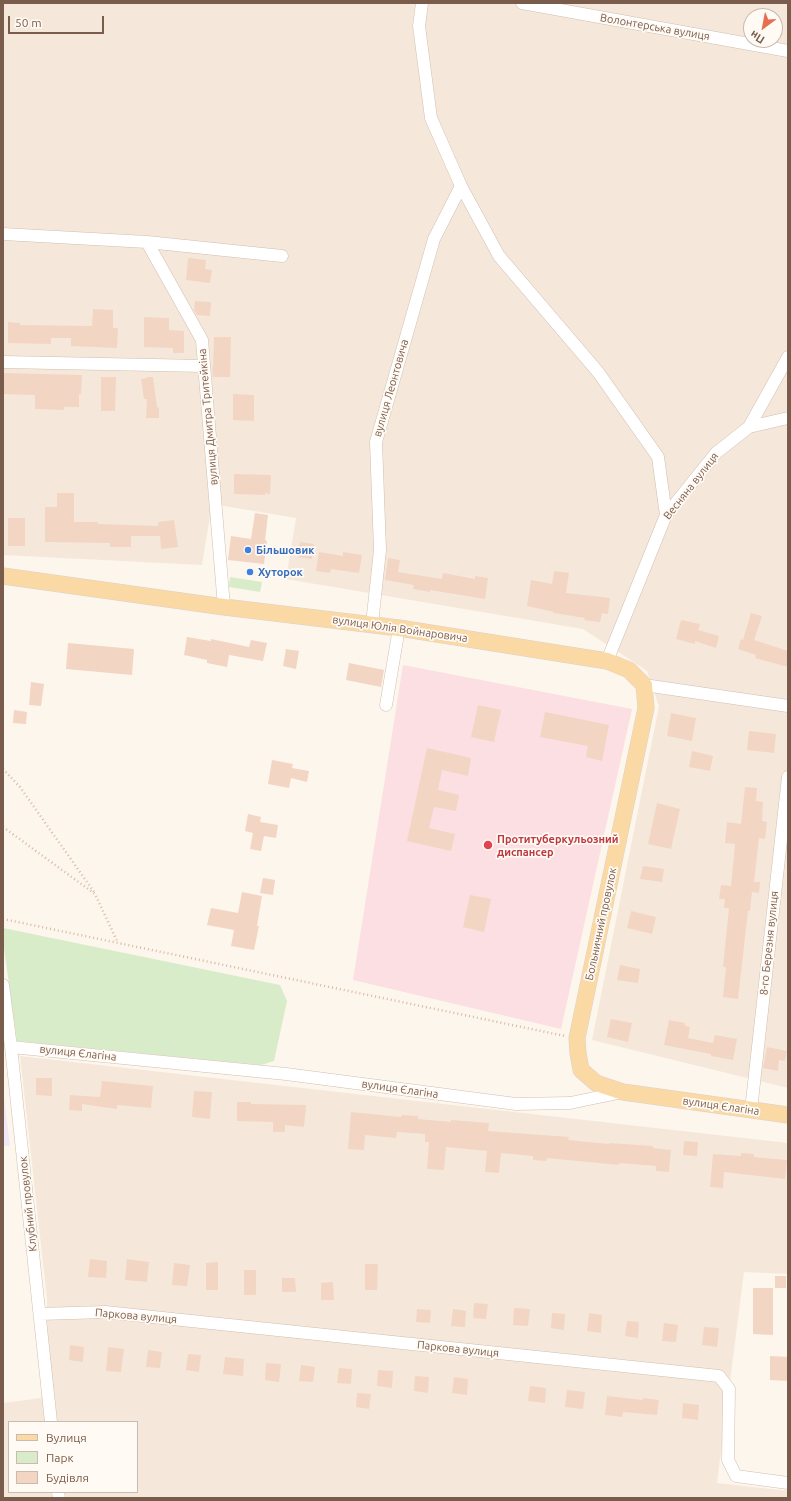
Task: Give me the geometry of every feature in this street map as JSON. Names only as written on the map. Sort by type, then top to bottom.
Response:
[{"type":"main road","name":"вулиця Юлія Войнаровича","points":[[3,576],[224,607],[372,624],[607,661],[629,670],[644,684]]},
{"type":"main road","name":"Больничний провулок","points":[[622,1092],[596,1083],[581,1070],[577,1038],[646,708],[644,684]]},
{"type":"main road","name":"вулиця Єлагіна","points":[[622,1092],[788,1115]]},
{"type":"street","points":[[422,3],[419,26],[431,118],[461,186],[499,256],[598,372],[658,457],[666,515]]},
{"type":"street","name":"Волонтерська вулиця","points":[[522,3],[788,51]]},
{"type":"street","name":"вулиця Леонтовича","points":[[372,624],[380,550],[376,442],[434,240],[461,186]]},
{"type":"street","points":[[3,234],[147,242],[282,256]]},
{"type":"street","name":"вулиця Дмитра Тритейкіна","points":[[147,242],[202,340],[224,607]]},
{"type":"street","points":[[750,427],[788,357]]},
{"type":"street","points":[[3,362],[204,366]]},
{"type":"street","name":"Весняна вулиця","points":[[607,661],[666,515],[716,453],[750,427],[788,418]]},
{"type":"street","points":[[386,705],[399,628]]},
{"type":"street","points":[[644,684],[788,706]]},
{"type":"street","name":"8-го Березня вулиця","points":[[751,1110],[788,777]]},
{"type":"street","name":"Клубний провулок","points":[[3,985],[51,1421]]},
{"type":"street","name":"вулиця Єлагіна","points":[[11,1047],[286,1074],[516,1104],[570,1103],[622,1092]]},
{"type":"street","name":"Паркова вулиця","points":[[40,1314],[104,1312],[719,1376],[729,1389],[728,1460],[736,1476],[788,1483]]},
{"type":"path","points":[[3,769],[20,787],[95,894],[118,943]]},
{"type":"path","points":[[3,827],[95,894]]},
{"type":"path","points":[[3,919],[577,1038]]},
{"type":"shaded area","points":[[3,3],[788,3],[788,1088],[592,1040],[659,706],[647,671],[583,629],[286,579],[296,518],[212,504],[202,565],[3,555]]},
{"type":"shaded area","name":"Протитуберкульозний диспансер","points":[[403,665],[632,709],[561,1029],[353,980]]},
{"type":"shaded area","points":[[20,1056],[788,1143],[788,1274],[744,1272],[717,1483],[788,1491],[788,1498],[3,1498],[3,1403],[41,1398],[47,1332],[47,1299]]},
{"type":"shaded area","points":[[3,1089],[10,1146],[3,1146]]},
{"type":"green space","points":[[230,577],[262,582],[260,592],[229,587]]},
{"type":"green space","points":[[3,928],[280,985],[287,1001],[274,1061],[261,1065],[17,1041],[3,941]]},
{"type":"building","points":[[188,258],[206,260],[205,269],[212,270],[210,283],[186,280]]},
{"type":"building","points":[[195,301],[211,302],[210,316],[197,315],[194,310]]},
{"type":"building","points":[[93,309],[113,310],[113,328],[118,328],[117,348],[71,346],[71,338],[51,338],[51,344],[8,343],[8,322],[20,323],[20,325],[92,326]]},
{"type":"building","points":[[144,317],[169,318],[169,330],[184,331],[184,353],[173,353],[173,348],[144,347]]},
{"type":"building","points":[[214,337],[231,337],[230,377],[213,377],[212,367]]},
{"type":"building","points":[[3,373],[82,375],[81,394],[79,394],[79,407],[64,407],[64,410],[35,409],[35,395],[3,394]]},
{"type":"building","points":[[101,377],[116,377],[115,411],[101,411]]},
{"type":"building","points":[[153,377],[157,407],[159,408],[159,418],[146,418],[147,399],[144,399],[141,379]]},
{"type":"building","points":[[233,394],[254,395],[254,421],[233,420]]},
{"type":"building","points":[[234,474],[271,475],[270,494],[234,494]]},
{"type":"building","points":[[57,493],[74,493],[74,522],[158,526],[158,522],[174,520],[178,547],[161,549],[160,536],[131,536],[131,547],[110,547],[110,543],[45,542],[45,507],[57,507]]},
{"type":"building","name":"Більшовик","points":[[255,513],[268,515],[264,564],[228,560],[231,536],[251,539]]},
{"type":"building","points":[[8,518],[25,518],[25,546],[8,546]]},
{"type":"building","points":[[300,542],[314,544],[312,559],[298,557]]},
{"type":"building","points":[[319,552],[343,556],[343,552],[362,555],[359,573],[331,569],[330,573],[316,571]]},
{"type":"building","points":[[388,558],[400,560],[398,572],[442,579],[443,573],[475,579],[475,576],[488,578],[485,599],[430,590],[430,592],[413,589],[414,585],[385,580]]},
{"type":"building","points":[[554,571],[569,573],[566,593],[610,598],[608,614],[602,613],[600,622],[584,620],[585,618],[554,613],[527,606],[531,580],[552,584]]},
{"type":"building","points":[[751,613],[762,616],[754,640],[788,651],[788,667],[755,658],[756,655],[738,649],[741,639],[743,640]]},
{"type":"building","points":[[681,620],[700,624],[698,630],[719,636],[716,648],[695,641],[695,644],[676,639]]},
{"type":"building","points":[[187,637],[211,641],[211,639],[249,647],[251,640],[267,643],[263,661],[229,655],[227,667],[207,663],[207,660],[184,655]]},
{"type":"building","points":[[68,643],[134,649],[132,675],[66,669]]},
{"type":"building","points":[[286,649],[299,651],[296,669],[283,666]]},
{"type":"building","points":[[349,663],[384,670],[381,687],[346,680]]},
{"type":"building","points":[[31,682],[44,684],[41,706],[29,705]]},
{"type":"building","points":[[478,705],[501,710],[494,742],[471,737]]},
{"type":"building","points":[[14,710],[27,712],[26,724],[13,723]]},
{"type":"building","points":[[545,712],[609,725],[602,761],[586,757],[588,746],[540,737]]},
{"type":"building","points":[[671,713],[696,718],[692,741],[667,736]]},
{"type":"building","points":[[749,731],[776,734],[774,753],[747,750]]},
{"type":"building","points":[[427,748],[471,758],[468,776],[442,770],[438,790],[459,795],[456,811],[434,807],[429,828],[455,834],[451,851],[407,841]]},
{"type":"building","points":[[692,751],[713,756],[710,771],[689,767]]},
{"type":"building","points":[[272,760],[293,764],[292,768],[309,771],[307,782],[291,778],[289,788],[268,784]]},
{"type":"building","points":[[745,787],[757,788],[756,801],[763,802],[762,821],[767,822],[765,839],[759,838],[754,882],[760,882],[759,893],[752,892],[750,911],[748,911],[738,999],[723,997],[726,967],[723,967],[729,908],[724,908],[725,899],[719,899],[721,885],[731,886],[735,844],[725,843],[727,822],[741,824]]},
{"type":"building","points":[[657,803],[680,809],[671,849],[648,844]]},
{"type":"building","points":[[248,814],[261,817],[260,822],[278,825],[276,838],[264,836],[261,851],[250,849],[253,833],[245,831]]},
{"type":"building","points":[[643,866],[664,869],[662,882],[640,879]]},
{"type":"building","points":[[263,878],[275,880],[273,895],[260,893]]},
{"type":"building","points":[[242,892],[262,896],[257,926],[259,926],[254,950],[231,946],[234,930],[207,925],[211,908],[238,913]]},
{"type":"building","points":[[470,895],[491,899],[484,932],[463,927]]},
{"type":"building","points":[[631,911],[656,917],[652,934],[627,928]]},
{"type":"building","points":[[620,965],[640,969],[638,983],[617,980]]},
{"type":"building","points":[[611,1019],[632,1023],[628,1042],[607,1037]]},
{"type":"building","points":[[669,1020],[685,1023],[685,1026],[690,1027],[688,1038],[713,1043],[715,1035],[737,1039],[733,1060],[664,1045]]},
{"type":"building","points":[[767,1047],[787,1051],[785,1061],[779,1060],[778,1071],[763,1068]]},
{"type":"building","points":[[36,1078],[52,1078],[52,1096],[36,1095]]},
{"type":"building","points":[[102,1081],[153,1086],[151,1108],[117,1105],[117,1109],[82,1104],[82,1111],[69,1110],[70,1095],[100,1097]]},
{"type":"building","points":[[194,1091],[212,1092],[210,1119],[192,1117]]},
{"type":"building","points":[[237,1102],[251,1102],[251,1104],[306,1105],[304,1127],[285,1125],[285,1132],[273,1132],[273,1122],[237,1121]]},
{"type":"building","points":[[351,1112],[401,1117],[402,1115],[418,1116],[418,1119],[451,1122],[451,1120],[489,1123],[488,1131],[569,1137],[568,1140],[609,1144],[653,1146],[653,1148],[671,1150],[669,1172],[656,1171],[656,1166],[619,1163],[619,1165],[547,1158],[546,1161],[533,1160],[533,1156],[501,1153],[499,1173],[485,1172],[487,1151],[446,1147],[444,1170],[427,1169],[429,1142],[425,1142],[425,1134],[397,1132],[396,1138],[365,1135],[364,1150],[348,1149]]},
{"type":"building","points":[[684,1141],[698,1142],[697,1156],[683,1155]]},
{"type":"building","points":[[741,1153],[754,1154],[754,1157],[787,1160],[785,1179],[724,1172],[723,1188],[710,1187],[713,1154],[741,1156]]},
{"type":"building","points":[[90,1259],[107,1261],[106,1278],[88,1277]]},
{"type":"building","points":[[127,1259],[149,1262],[147,1282],[125,1280]]},
{"type":"building","points":[[218,1262],[218,1290],[206,1290],[206,1263]]},
{"type":"building","points":[[174,1263],[190,1265],[187,1286],[172,1285]]},
{"type":"building","points":[[365,1264],[378,1264],[377,1290],[365,1290]]},
{"type":"building","points":[[244,1270],[256,1270],[256,1295],[244,1295]]},
{"type":"building","points":[[775,1276],[786,1276],[786,1288],[775,1288]]},
{"type":"building","points":[[282,1278],[295,1278],[296,1292],[282,1292]]},
{"type":"building","points":[[333,1282],[334,1300],[321,1300],[321,1283]]},
{"type":"building","points":[[753,1288],[773,1288],[773,1335],[753,1334]]},
{"type":"building","points":[[474,1303],[488,1304],[486,1319],[473,1318]]},
{"type":"building","points":[[514,1308],[530,1309],[528,1326],[513,1325]]},
{"type":"building","points":[[417,1309],[431,1310],[430,1323],[416,1322]]},
{"type":"building","points":[[453,1309],[466,1311],[465,1327],[451,1326]]},
{"type":"building","points":[[552,1313],[565,1314],[564,1330],[551,1328]]},
{"type":"building","points":[[589,1313],[602,1315],[601,1333],[587,1331]]},
{"type":"building","points":[[627,1321],[639,1322],[638,1338],[625,1336]]},
{"type":"building","points":[[664,1323],[678,1325],[676,1342],[662,1341]]},
{"type":"building","points":[[704,1327],[719,1328],[717,1347],[702,1345]]},
{"type":"building","points":[[70,1345],[84,1347],[83,1362],[69,1360]]},
{"type":"building","points":[[108,1347],[124,1349],[121,1372],[106,1371]]},
{"type":"building","points":[[148,1350],[162,1352],[160,1368],[146,1367]]},
{"type":"building","points":[[188,1354],[201,1355],[199,1372],[186,1370]]},
{"type":"building","points":[[770,1356],[788,1357],[788,1381],[770,1380]]},
{"type":"building","points":[[225,1357],[244,1359],[243,1376],[223,1374]]},
{"type":"building","points":[[266,1363],[281,1364],[279,1382],[265,1380]]},
{"type":"building","points":[[301,1365],[315,1367],[313,1382],[299,1381]]},
{"type":"building","points":[[339,1368],[352,1369],[351,1384],[337,1383]]},
{"type":"building","points":[[378,1370],[393,1371],[392,1388],[377,1386]]},
{"type":"building","points":[[415,1376],[429,1377],[428,1393],[414,1391]]},
{"type":"building","points":[[454,1377],[468,1379],[467,1395],[452,1393]]},
{"type":"building","points":[[530,1386],[546,1388],[545,1403],[528,1401]]},
{"type":"building","points":[[567,1390],[585,1392],[583,1409],[565,1407]]},
{"type":"building","points":[[357,1393],[371,1394],[369,1409],[356,1407]]},
{"type":"building","points":[[607,1396],[643,1400],[643,1398],[659,1400],[657,1415],[623,1412],[622,1417],[605,1415]]},
{"type":"building","points":[[683,1403],[699,1405],[698,1420],[682,1418]]},
{"type":"place","name":"Більшовик","points":[[248,550]]},
{"type":"place","name":"Хуторок","points":[[250,572]]},
{"type":"place","name":"Протитуберкульозний диспансер","points":[[488,845]]}]
